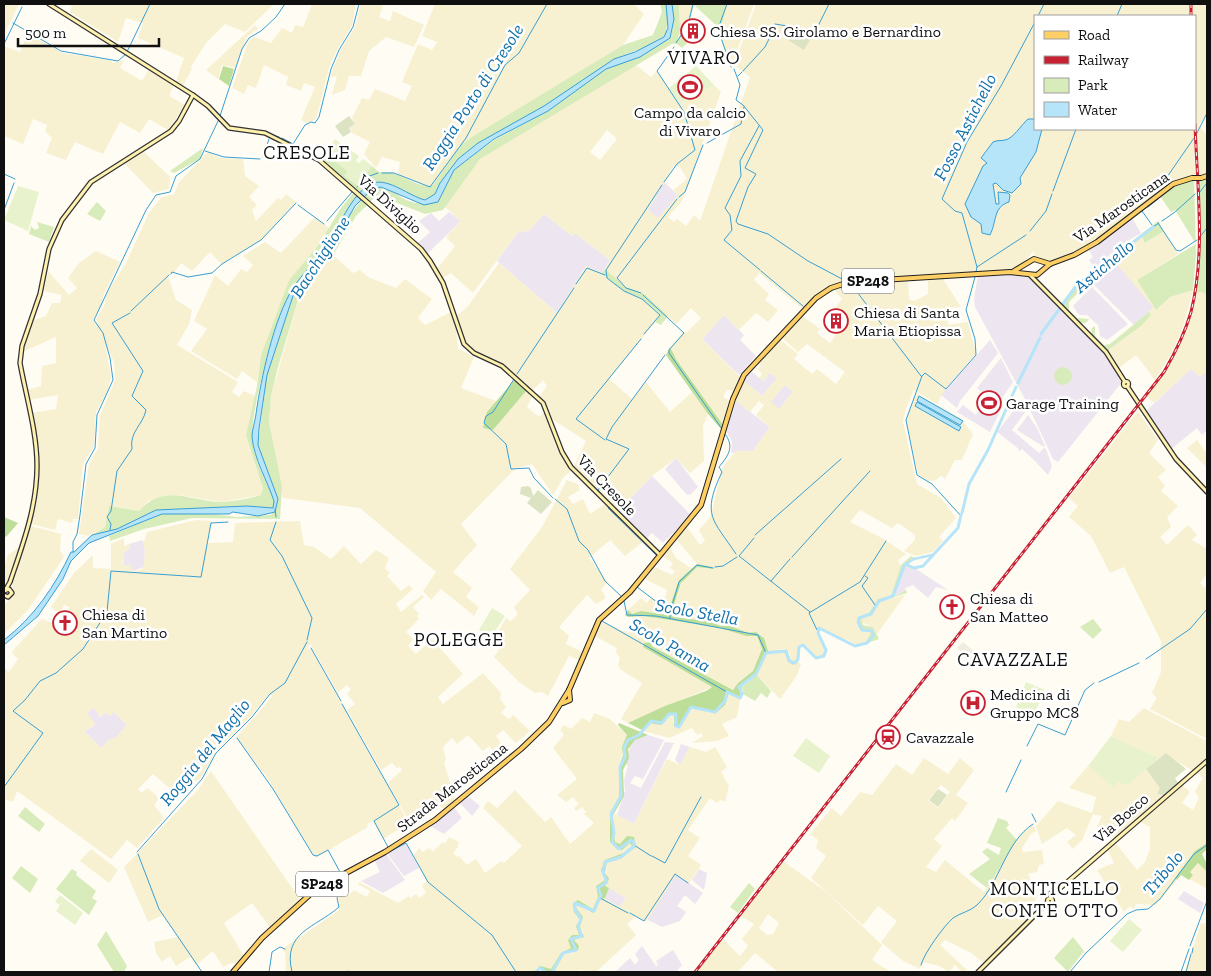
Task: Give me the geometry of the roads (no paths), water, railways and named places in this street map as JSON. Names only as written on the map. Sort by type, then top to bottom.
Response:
[{"type":"main road","name":"Via Diviglio","points":[[50,4],[192,95],[208,106],[222,122],[234,130],[265,133],[301,150],[328,167],[357,191],[427,256],[439,275],[455,315]]},
{"type":"main road","points":[[5,590],[10,582],[30,525],[36,474],[36,448],[20,356],[40,294],[51,242],[59,225],[76,200],[95,179],[171,131],[179,121],[192,95]]},
{"type":"main road","name":"Via Marosticana","points":[[1041,272],[1050,264],[1074,255],[1091,245],[1172,184],[1207,176]]},
{"type":"main road","name":"SP248","points":[[1010,272],[1034,259],[1050,264]]},
{"type":"main road","points":[[1040,262],[1040,285]]},
{"type":"main road","points":[[1028,263],[1026,268],[1029,274],[1105,351],[1125,382],[1124,386],[1128,386],[1176,459],[1207,492]]},
{"type":"main road","name":"SP248","points":[[661,556],[700,506],[733,399],[742,378],[808,306],[831,288],[849,282],[1010,272],[1029,274],[1041,272]]},
{"type":"main road","name":"Via Cresole","points":[[455,315],[460,336],[467,347],[502,366],[543,403],[562,452],[571,467],[661,556]]},
{"type":"main road","name":"Strada Marosticana","points":[[233,972],[262,938],[316,888],[385,852],[442,814],[526,744],[552,718],[566,699],[597,622],[605,612],[628,594],[661,556]]},
{"type":"main road","points":[[4,601],[5,596],[12,595],[10,582]]},
{"type":"main road","points":[[5,590],[11,590]]},
{"type":"main road","name":"Via Bosco","points":[[978,972],[1048,902],[1052,902],[1051,893],[1058,890],[1207,761]]},
{"type":"water","name":"Bacchiglione","points":[[666,4],[672,4],[674,19],[670,38],[640,57],[606,69],[548,111],[494,139],[454,170],[438,202],[424,205],[381,187],[372,189],[355,206],[331,248],[293,296],[267,375],[258,445],[278,499],[275,512],[258,516],[233,512],[229,514],[162,514],[89,543],[71,561],[63,579],[38,616],[4,645],[4,640],[25,621],[51,589],[71,552],[74,552],[92,535],[117,529],[156,510],[247,506],[273,508],[274,501],[258,461],[252,437],[269,349],[280,315],[293,288],[327,247],[343,217],[360,192],[373,183],[379,182],[392,185],[425,200],[435,194],[440,183],[458,159],[478,143],[544,106],[614,59],[635,52],[664,37],[668,28]]},
{"type":"water","points":[[1028,119],[1034,119],[1034,130],[1042,130],[1036,152],[1020,178],[1021,184],[1012,193],[1003,190],[996,183],[993,184],[996,204],[999,204],[998,192],[1008,193],[1010,195],[1009,202],[1000,207],[990,235],[982,233],[981,224],[971,217],[965,204],[983,166],[987,163],[981,158],[993,142],[1011,137]]},
{"type":"water","points":[[919,396],[963,421],[960,425],[917,401]]},
{"type":"water","points":[[917,402],[961,427],[959,431],[915,406]]},
{"type":"waterway","points":[[13,23],[61,51],[118,61],[126,54],[150,4]]},
{"type":"waterway","points":[[220,116],[242,49],[249,38],[261,31],[276,17],[285,4]]},
{"type":"waterway","points":[[282,138],[293,144],[305,125],[311,122],[315,123],[319,117],[331,69],[339,50],[353,27],[359,4]]},
{"type":"waterway","name":"Roggia Porto di Cresole","points":[[382,173],[394,173],[430,187],[466,138],[505,65],[519,53],[547,4]]},
{"type":"waterway","points":[[676,43],[688,25],[693,4]]},
{"type":"waterway","points":[[727,4],[718,29],[731,67]]},
{"type":"waterway","points":[[775,24],[800,28],[814,34],[829,4]]},
{"type":"waterway","name":"Fosso Astichello","points":[[1038,15],[1044,4]]},
{"type":"waterway","points":[[1117,15],[1122,4]]},
{"type":"waterway","points":[[4,44],[22,7]]},
{"type":"waterway","name":"Fosso Astichello","points":[[977,267],[962,213],[955,211],[942,199],[967,142],[1001,86],[1034,24]]},
{"type":"waterway","points":[[743,71],[765,47],[775,27]]},
{"type":"waterway","points":[[664,182],[677,164],[695,150],[684,112],[657,71],[674,47]]},
{"type":"waterway","points":[[734,69],[740,85],[736,100],[743,105],[763,130],[745,168],[756,174],[748,187],[736,221],[738,224],[768,234],[808,261],[844,280]]},
{"type":"waterway","points":[[738,76],[742,72]]},
{"type":"waterway","points":[[707,143],[741,124],[744,107]]},
{"type":"waterway","name":"Astichello","points":[[1196,135],[1207,113]]},
{"type":"waterway","points":[[73,552],[73,542],[77,534],[80,515],[86,464],[95,448],[97,415],[113,380],[110,358],[103,333],[94,320],[146,210],[156,195],[170,192],[176,176],[200,159],[219,119]]},
{"type":"waterway","points":[[759,126],[740,161],[741,176],[725,208],[730,215],[732,230],[724,240],[760,270]]},
{"type":"waterway","points":[[1053,191],[1076,130]]},
{"type":"waterway","points":[[273,135],[279,137]]},
{"type":"waterway","name":"Astichello","points":[[1158,190],[1194,138]]},
{"type":"waterway","points":[[263,157],[269,139]]},
{"type":"waterway","points":[[679,197],[685,192],[703,145]]},
{"type":"waterway","points":[[205,151],[224,157],[260,159]]},
{"type":"waterway","name":"Roggia Porto di Cresole","points":[[357,187],[367,177],[378,173]]},
{"type":"waterway","points":[[4,174],[15,179]]},
{"type":"waterway","points":[[4,210],[14,183]]},
{"type":"waterway","points":[[1199,193],[1207,183]]},
{"type":"waterway","points":[[644,334],[660,315],[642,299],[624,291],[607,278],[606,270],[662,185]]},
{"type":"waterway","name":"Roggia Porto di Cresole","points":[[327,221],[352,192]]},
{"type":"waterway","points":[[1030,231],[1046,211],[1052,194]]},
{"type":"waterway","points":[[1162,221],[1195,194]]},
{"type":"waterway","points":[[641,293],[626,288],[617,278],[677,199]]},
{"type":"waterway","name":"Astichello","points":[[1148,207],[1158,199]]},
{"type":"waterway","name":"Roggia Porto di Cresole","points":[[171,274],[172,272],[188,277],[212,273],[222,264],[261,240],[296,203]]},
{"type":"waterway","name":"Roggia Porto di Cresole","points":[[298,205],[324,224]]},
{"type":"waterway","name":"Astichello","points":[[1142,211],[1152,225]]},
{"type":"waterway","points":[[1158,223],[1176,250],[1180,251],[1197,240]]},
{"type":"waterway","name":"Astichello","points":[[1153,227],[1159,223]]},
{"type":"waterway","name":"Astichello","points":[[1041,334],[1077,285],[1153,227]]},
{"type":"waterway","points":[[1199,238],[1207,228]]},
{"type":"waterway","points":[[976,272],[977,267],[1026,235]]},
{"type":"waterway","name":"Scolo Stella","points":[[576,284],[587,268],[605,275]]},
{"type":"waterway","points":[[761,271],[803,306]]},
{"type":"waterway","name":"Roggia Porto di Cresole","points":[[131,311],[169,275]]},
{"type":"waterway","name":"Fosso Astichello","points":[[922,376],[925,373],[946,389],[976,355],[975,339],[966,310],[975,277]]},
{"type":"waterway","points":[[839,287],[851,284],[921,376]]},
{"type":"waterway","name":"Scolo Stella","points":[[517,374],[574,288]]},
{"type":"waterway","points":[[823,295],[835,289]]},
{"type":"waterway","points":[[643,295],[684,333],[669,350],[669,353],[722,429]]},
{"type":"waterway","name":"Roggia Porto di Cresole","points":[[110,530],[111,524],[107,517],[111,511],[117,471],[132,449],[134,433],[146,410],[132,396],[143,371],[112,323],[130,313]]},
{"type":"waterway","name":"Astichello","points":[[1018,383],[1040,338]]},
{"type":"waterway","points":[[605,440],[576,419],[641,339]]},
{"type":"waterway","points":[[605,499],[598,490],[629,449],[606,439],[612,427],[665,355]]},
{"type":"waterway","points":[[922,376],[906,420],[917,475],[932,484],[961,516]]},
{"type":"waterway","name":"Scolo Stella","points":[[514,379],[493,412],[486,416],[484,423],[506,444],[511,469],[529,468],[534,478],[553,498]]},
{"type":"waterway","name":"Astichello","points":[[962,513],[969,484],[988,450],[1016,387]]},
{"type":"waterway","points":[[725,434],[730,447],[719,467],[722,472],[712,498],[711,508],[716,524],[736,554]]},
{"type":"waterway","points":[[755,535],[841,459]]},
{"type":"waterway","points":[[792,557],[870,471]]},
{"type":"waterway","name":"Scolo Stella","points":[[555,499],[567,509],[579,541],[588,550],[605,581],[622,597]]},
{"type":"waterway","points":[[608,508],[656,555]]},
{"type":"waterway","name":"Roggia del Maglio","points":[[275,509],[276,517]]},
{"type":"waterway","name":"Astichello","points":[[552,972],[563,953],[576,950],[571,939],[582,936],[578,927],[581,919],[575,910],[575,903],[594,911],[601,895],[598,888],[607,882],[603,873],[605,862],[621,857],[634,846],[634,842],[631,840],[619,849],[612,842],[614,833],[611,814],[621,796],[620,767],[625,757],[624,748],[628,740],[639,735],[651,721],[662,723],[669,714],[676,714],[676,726],[679,727],[691,707],[715,712],[725,701],[727,692],[740,698],[742,694],[739,687],[756,674],[766,653],[786,651],[789,661],[795,663],[798,659],[799,647],[803,645],[816,658],[824,656],[826,650],[818,633],[819,628],[855,646],[867,643],[873,636],[872,631],[862,630],[858,622],[859,618],[871,614],[879,601],[893,596],[905,564],[914,568],[923,566],[958,528],[961,515]]},
{"type":"waterway","points":[[4,787],[43,733],[13,711],[25,700],[40,681],[56,673],[83,649],[107,612],[111,571],[201,577],[211,523],[228,522]]},
{"type":"waterway","name":"Roggia del Maglio","points":[[276,522],[270,540],[282,556],[312,618],[307,640]]},
{"type":"waterway","points":[[754,538],[739,556],[810,612]]},
{"type":"waterway","points":[[817,630],[809,613],[860,582],[886,541]]},
{"type":"waterway","points":[[906,564],[914,559],[932,555]]},
{"type":"waterway","points":[[715,567],[723,566],[737,557]]},
{"type":"waterway","points":[[771,581],[790,559]]},
{"type":"waterway","points":[[670,618],[679,582],[697,565],[713,568]]},
{"type":"waterway","points":[[865,576],[868,578],[862,586],[875,605]]},
{"type":"waterway","points":[[637,587],[670,612]]},
{"type":"waterway","name":"Scolo Stella","points":[[624,601],[627,615],[656,616],[758,635],[766,653]]},
{"type":"waterway","points":[[1146,659],[1190,629],[1207,609]]},
{"type":"waterway","name":"Scolo Panna","points":[[602,621],[727,692]]},
{"type":"waterway","name":"Roggia del Maglio","points":[[137,852],[202,779],[216,753],[252,717],[270,694],[285,683],[307,642]]},
{"type":"waterway","points":[[311,648],[341,701]]},
{"type":"waterway","points":[[1099,682],[1139,663]]},
{"type":"waterway","points":[[1027,746],[1038,724],[1065,735],[1085,690],[1094,683]]},
{"type":"waterway","points":[[342,704],[399,805],[374,821],[388,847]]},
{"type":"waterway","points":[[237,738],[273,789],[313,855],[317,856],[328,850],[340,872]]},
{"type":"waterway","points":[[1006,792],[1021,760]]},
{"type":"waterway","points":[[652,856],[665,863],[701,797]]},
{"type":"waterway","points":[[1032,814],[1036,822]]},
{"type":"waterway","points":[[921,965],[930,947],[949,922],[956,916],[975,907],[985,896],[1016,841],[1033,824]]},
{"type":"waterway","points":[[391,851],[406,843],[428,882],[492,935],[516,972]]},
{"type":"waterway","points":[[634,845],[651,856]]},
{"type":"waterway","name":"Tribolo","points":[[1070,972],[1086,953],[1127,914],[1136,910],[1148,909],[1160,899],[1194,854],[1207,845]]},
{"type":"waterway","name":"Roggia del Maglio","points":[[138,854],[159,909],[202,972]]},
{"type":"waterway","points":[[630,913],[644,921],[675,874],[688,883]]},
{"type":"waterway","points":[[292,972],[290,959],[296,939],[339,907],[337,898],[344,888],[343,876]]},
{"type":"waterway","points":[[600,898],[628,913]]},
{"type":"waterway","points":[[1190,946],[1207,901]]},
{"type":"waterway","points":[[269,972],[272,952],[280,947],[285,949]]},
{"type":"waterway","points":[[1192,953],[1193,948]]},
{"type":"waterway","points":[[1181,972],[1189,949]]},
{"type":"waterway","points":[[1186,972],[1191,954]]},
{"type":"waterway","name":"Astichello","points":[[536,972],[540,968],[546,972]]},
{"type":"railway","points":[[1191,4],[1191,15]]},
{"type":"railway","points":[[695,972],[1164,372],[1186,328],[1196,289],[1199,219],[1195,130]]},
{"type":"place","name":"Chiesa SS. Girolamo e Bernardino","points":[[693,31]]},
{"type":"place","name":"Campo da calcio di Vivaro","points":[[690,87]]},
{"type":"place","name":"Chiesa di Santa Maria Etiopissa","points":[[836,321]]},
{"type":"place","name":"Garage Training","points":[[989,403]]},
{"type":"place","name":"Chiesa di San Matteo","points":[[952,607]]},
{"type":"place","name":"Chiesa di San Martino","points":[[65,623]]},
{"type":"place","name":"Medicina di Gruppo MC8","points":[[973,703]]},
{"type":"place","name":"Cavazzale","points":[[888,737]]},
{"type":"district","name":"VIVARO","points":[[704,57]]},
{"type":"district","name":"CRESOLE","points":[[307,152]]},
{"type":"district","name":"POLEGGE","points":[[459,639]]},
{"type":"district","name":"CAVAZZALE","points":[[1013,659]]},
{"type":"district","name":"MONTICELLO CONTE OTTO","points":[[1055,899]]}]
